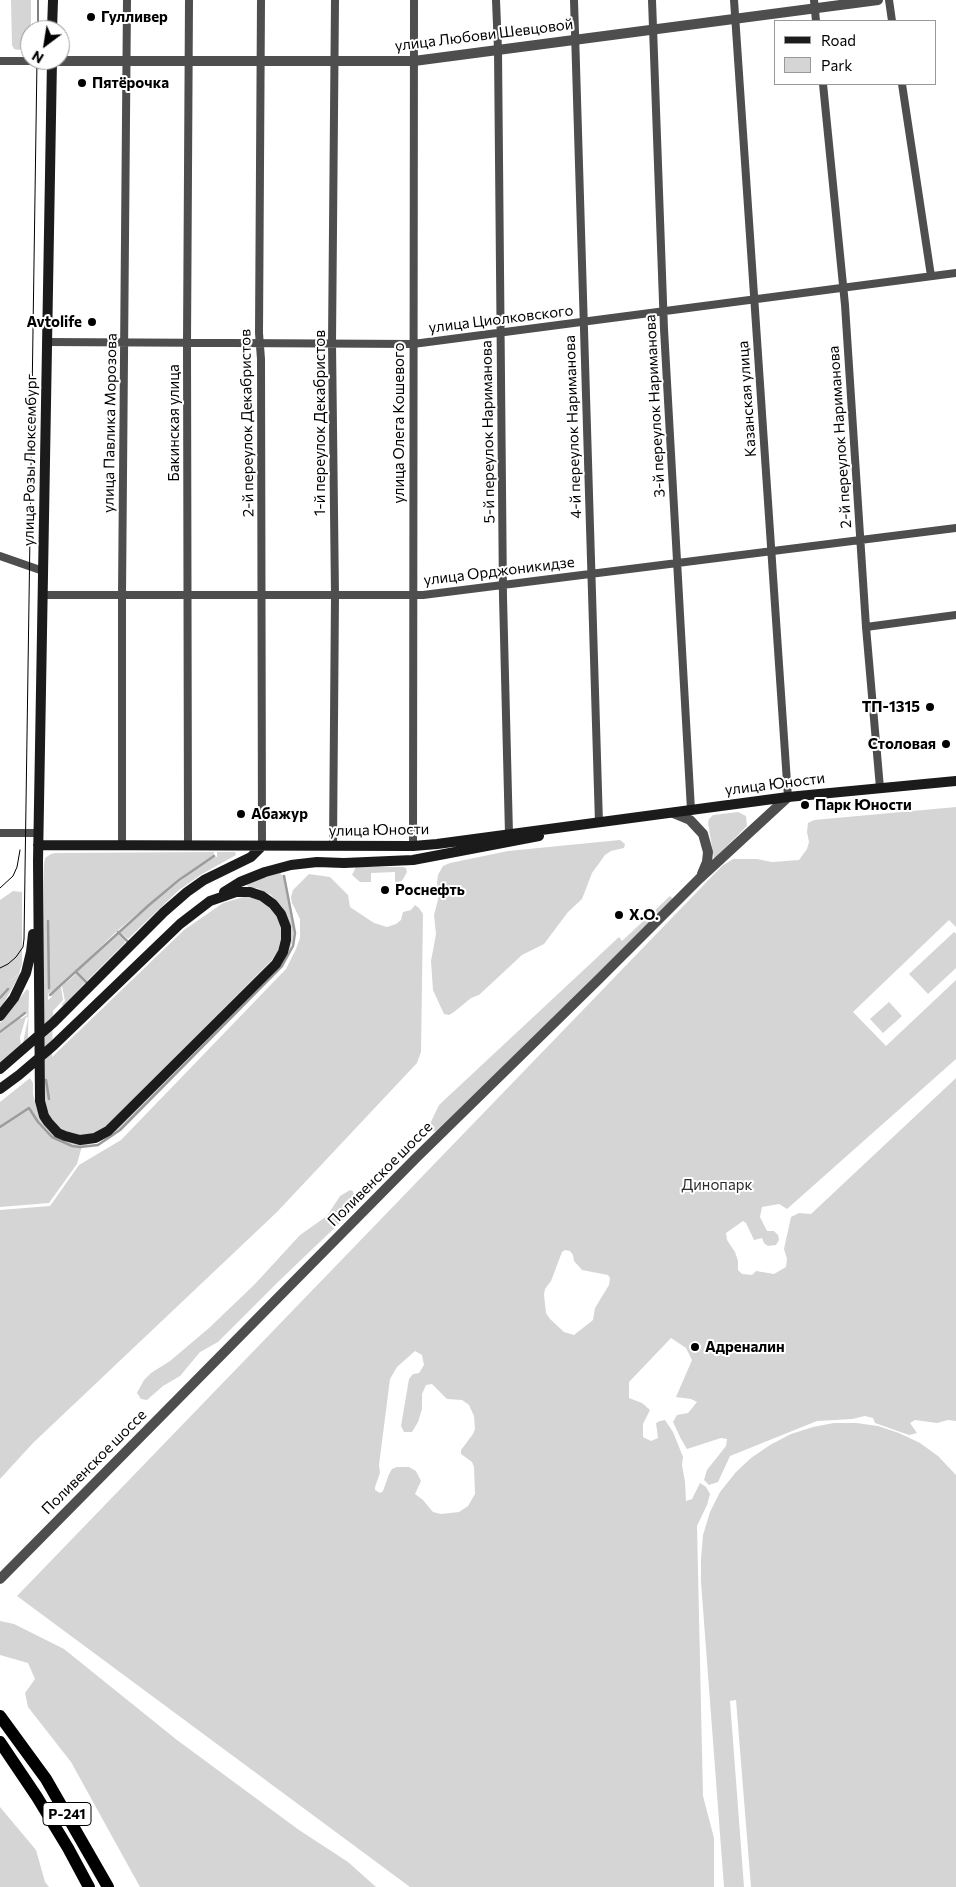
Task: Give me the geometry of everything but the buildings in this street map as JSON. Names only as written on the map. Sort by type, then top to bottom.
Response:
[{"type":"highway","name":"Р-241","points":[[0,1716],[46,1779],[108,1887]]},
{"type":"highway","name":"Р-241","points":[[0,1742],[63,1839],[89,1887]]},
{"type":"main road","points":[[52,20],[53,0]]},
{"type":"main road","name":"улица Розы Люксембург","points":[[38,861],[52,70]]},
{"type":"main road","name":"улица Юности","points":[[38,845],[413,846],[788,797],[956,781]]},
{"type":"main road","name":"улица Юности","points":[[0,1089],[19,1076],[54,1046],[180,924],[210,901],[240,882],[265,872],[291,865],[317,862],[413,860],[509,843],[599,823]]},
{"type":"main road","points":[[0,1069],[53,1022],[164,912],[187,892],[204,880],[251,857],[262,846]]},
{"type":"main road","points":[[38,861],[40,1101],[44,1116],[48,1122],[58,1133],[72,1139],[87,1140],[108,1131],[280,958],[285,946],[286,926],[278,909],[268,900],[256,894],[243,892],[210,901]]},
{"type":"main road","points":[[0,1016],[19,989],[31,952],[38,861]]},
{"type":"street","name":"улица Павлика Морозова","points":[[122,846],[127,0]]},
{"type":"street","name":"Бакинская улица","points":[[188,846],[187,343],[189,0]]},
{"type":"street","name":"2-й переулок Декабристов","points":[[261,0],[262,846]]},
{"type":"street","name":"1-й переулок Декабристов","points":[[333,846],[335,595],[332,343],[335,0]]},
{"type":"street","name":"улица Олега Кошевого","points":[[413,846],[414,0]]},
{"type":"street","name":"5-й переулок Нариманова","points":[[496,0],[503,585],[509,834]]},
{"type":"street","name":"4-й переулок Нариманова","points":[[574,0],[599,823]]},
{"type":"street","name":"3-й переулок Нариманова","points":[[652,0],[663,312],[691,810]]},
{"type":"street","name":"Казанская улица","points":[[734,0],[788,797]]},
{"type":"street","name":"улица Любови Шевцовой","points":[[70,60],[414,61],[735,19],[814,4],[878,0]]},
{"type":"street","points":[[889,0],[892,20]]},
{"type":"street","points":[[814,4],[816,20]]},
{"type":"street","name":"улица Любови Шевцовой","points":[[0,61],[20,61]]},
{"type":"street","name":"2-й переулок Нариманова","points":[[822,85],[844,288],[866,627],[880,788]]},
{"type":"street","points":[[902,85],[931,276]]},
{"type":"street","name":"улица Циолковского","points":[[47,342],[413,344],[956,273]]},
{"type":"street","name":"улица Орджоникидзе","points":[[43,595],[413,595],[956,528]]},
{"type":"street","points":[[0,556],[43,571]]},
{"type":"street","points":[[866,627],[956,615]]},
{"type":"street","name":"Поливенское шоссе","points":[[0,1580],[406,1168],[699,879],[788,797]]},
{"type":"street","points":[[672,813],[690,820],[703,834],[706,843],[707,862],[699,879]]},
{"type":"street","points":[[0,833],[38,833]]},
{"type":"green space","points":[[11,0],[31,0],[31,20],[20,20],[20,49],[14,49],[12,45]]},
{"type":"green space","name":"Динопарк","points":[[956,807],[956,927],[949,920],[853,1012],[886,1046],[956,980],[956,1059],[787,1209],[779,1204],[762,1207],[760,1217],[767,1231],[774,1231],[778,1235],[779,1240],[776,1245],[768,1246],[762,1238],[754,1240],[746,1223],[743,1221],[726,1233],[727,1240],[735,1252],[738,1270],[742,1274],[752,1275],[756,1271],[774,1274],[786,1267],[787,1259],[784,1249],[791,1217],[799,1213],[811,1214],[956,1078],[956,1421],[948,1420],[937,1423],[915,1420],[910,1423],[917,1433],[909,1435],[875,1423],[873,1418],[865,1416],[852,1419],[817,1421],[730,1456],[718,1482],[709,1485],[704,1480],[707,1470],[726,1446],[727,1439],[721,1438],[687,1449],[681,1439],[673,1422],[677,1415],[688,1413],[697,1402],[691,1399],[676,1397],[692,1360],[686,1348],[671,1338],[629,1382],[629,1398],[642,1403],[650,1410],[643,1424],[643,1437],[651,1441],[658,1438],[656,1423],[665,1420],[673,1432],[683,1457],[682,1465],[686,1501],[692,1499],[700,1483],[706,1487],[710,1494],[697,1526],[703,1796],[714,1838],[714,1887],[410,1887],[17,1596],[722,866],[733,859],[757,859],[772,862],[799,860],[807,849],[809,842],[808,823],[814,820]],"holes":[[[565,1250],[570,1251],[574,1261],[582,1270],[608,1275],[610,1278],[609,1285],[595,1308],[593,1320],[574,1335],[564,1332],[550,1319],[546,1313],[544,1295],[562,1252]],[[415,1351],[422,1355],[424,1365],[419,1373],[413,1374],[409,1379],[401,1426],[404,1432],[412,1432],[418,1422],[422,1409],[422,1394],[426,1385],[432,1384],[447,1399],[462,1400],[469,1405],[474,1416],[475,1429],[461,1450],[461,1454],[472,1462],[474,1467],[475,1494],[468,1506],[459,1512],[441,1514],[433,1512],[415,1494],[421,1481],[416,1471],[409,1467],[392,1469],[383,1491],[380,1493],[375,1490],[380,1473],[379,1465],[390,1379],[397,1367]]]},
{"type":"green space","points":[[738,812],[746,816],[747,826],[714,859],[709,819],[713,815]]},
{"type":"green space","points":[[620,840],[625,844],[624,848],[611,851],[605,855],[592,873],[582,899],[568,912],[544,944],[522,955],[479,995],[471,998],[449,1015],[444,1014],[433,990],[431,961],[436,934],[434,915],[439,896],[438,875],[443,866],[508,851]]},
{"type":"green space","points":[[214,852],[214,855],[200,865],[214,856],[217,857],[217,852],[235,852],[236,855],[202,874],[179,890],[128,939],[120,932],[199,866],[176,881],[117,931],[60,986],[48,994],[48,1000],[61,987],[63,1000],[53,1011],[52,1057],[184,930],[223,903],[247,896],[269,906],[277,916],[281,927],[281,940],[278,951],[271,961],[107,1126],[98,1132],[82,1136],[66,1133],[53,1123],[44,1106],[45,858],[55,853]]},
{"type":"green space","points":[[356,867],[403,867],[406,868],[407,872],[402,881],[395,882],[395,872],[371,873],[371,882],[360,882],[352,875]]},
{"type":"green space","points":[[280,873],[283,876],[294,932],[290,950],[279,968],[120,1129],[99,1142],[82,1146],[77,1164],[49,1203],[0,1207],[0,1102],[30,1078],[33,1083],[33,1094],[37,1109],[49,1129],[92,1142],[277,966],[287,917],[282,907],[271,895],[257,888],[249,888],[247,884]]},
{"type":"green space","points":[[309,874],[330,877],[348,895],[350,907],[374,923],[387,927],[396,924],[401,920],[403,912],[411,910],[415,905],[423,914],[421,1052],[417,1063],[277,1212],[33,1443],[0,1479],[0,1210],[50,1206],[79,1165],[121,1140],[286,969],[300,938],[300,919],[291,897],[293,890]]},
{"type":"green space","points":[[13,891],[22,892],[22,964],[19,974],[4,985],[21,973],[0,1009],[0,999],[8,990],[0,997],[0,900]]},
{"type":"green space","points":[[670,896],[673,899],[588,985],[436,1131],[430,1132],[429,1126],[439,1105],[619,937],[622,941]]},
{"type":"green space","points":[[954,932],[956,934],[956,968],[928,994],[909,974]]},
{"type":"green space","points":[[118,934],[125,943],[87,981],[77,972]]},
{"type":"green space","points":[[76,974],[85,983],[63,1006],[62,1004],[65,1001],[62,986]]},
{"type":"green space","points":[[27,989],[29,991],[28,1038],[23,1043],[28,1018],[26,1017],[20,1037],[21,1045],[0,1063],[0,1034],[20,1018],[27,1015],[26,1012],[0,1031],[0,1023]]},
{"type":"green space","points":[[889,1002],[902,1016],[883,1033],[870,1019]]},
{"type":"green space","points":[[350,1190],[353,1191],[354,1197],[347,1216],[218,1342],[200,1352],[180,1376],[163,1386],[147,1400],[141,1399],[137,1393],[144,1380],[151,1373],[170,1361],[209,1328],[255,1284],[300,1235],[327,1216],[340,1196]]},
{"type":"green space","points":[[834,1423],[878,1426],[899,1433],[920,1443],[938,1456],[956,1475],[956,1887],[751,1887],[736,1700],[730,1701],[744,1887],[724,1887],[701,1582],[703,1535],[710,1512],[720,1492],[736,1472],[751,1458],[791,1434]]},
{"type":"green space","points":[[0,1621],[14,1624],[64,1649],[177,1740],[299,1830],[348,1862],[376,1887],[140,1887],[71,1762],[28,1707],[25,1693],[35,1679],[28,1663],[0,1655]]},
{"type":"green space","points":[[0,1807],[36,1850],[45,1882],[49,1887],[0,1887]]},
{"type":"waterway","points":[[50,995],[149,905],[179,880],[214,856]]},
{"type":"waterway","points":[[0,1127],[29,1108],[38,1122],[52,1137],[72,1146],[98,1145],[120,1130],[282,966],[293,946],[295,933],[284,876]]},
{"type":"waterway","points":[[48,921],[49,988]]},
{"type":"waterway","points":[[118,932],[128,942]]},
{"type":"waterway","points":[[76,972],[87,983]]},
{"type":"waterway","points":[[0,998],[8,989]]},
{"type":"waterway","points":[[0,1032],[25,1013]]},
{"type":"waterway","points":[[46,1080],[49,1099]]},
{"type":"tram line","points":[[38,0],[38,20]]},
{"type":"tram line","points":[[0,968],[16,957],[23,947],[24,939],[37,70]]},
{"type":"tram line","points":[[0,888],[13,876],[17,867],[20,850]]},
{"type":"place","name":"Гулливер","points":[[91,17]]},
{"type":"place","name":"Пятёрочка","points":[[82,83]]},
{"type":"place","name":"Avtolife","points":[[92,322]]},
{"type":"place","name":"ТП-1315","points":[[930,707]]},
{"type":"place","name":"Столовая","points":[[946,744]]},
{"type":"place","name":"Парк Юности","points":[[805,805]]},
{"type":"place","name":"Абажур","points":[[241,814]]},
{"type":"place","name":"Роснефть","points":[[385,890]]},
{"type":"place","name":"Х.О.","points":[[619,915]]},
{"type":"place","name":"Адреналин","points":[[695,1347]]}]
